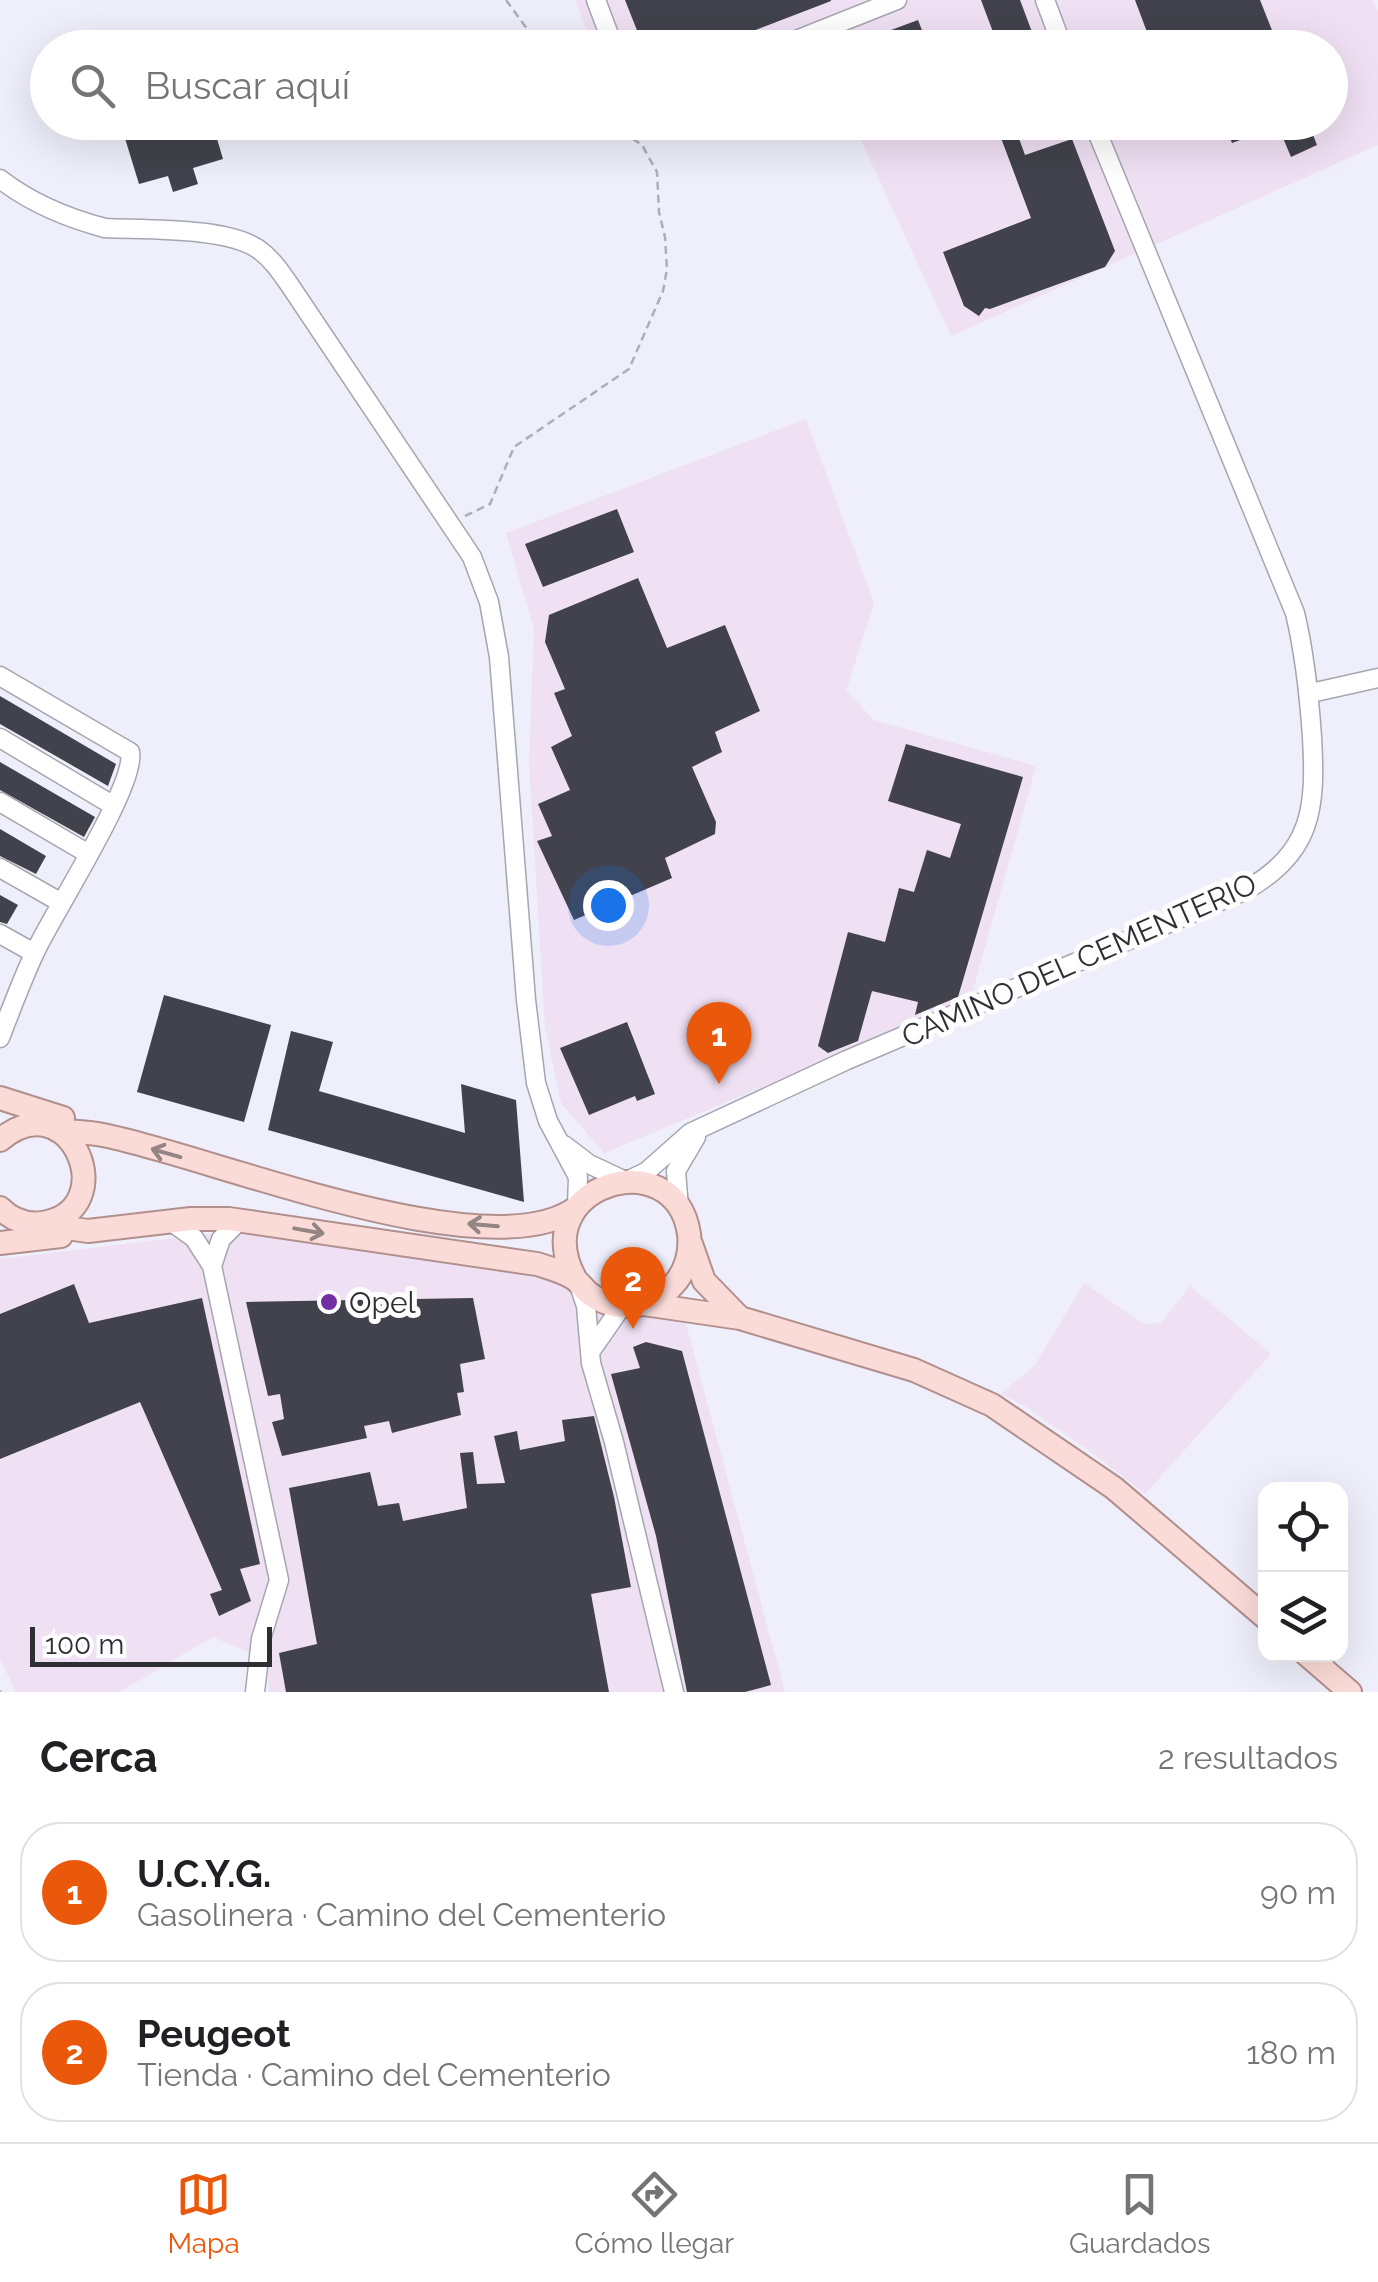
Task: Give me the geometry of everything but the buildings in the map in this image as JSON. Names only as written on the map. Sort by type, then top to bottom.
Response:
[{"type":"main road","points":[[0,1098],[78,1122],[103,1135]]},
{"type":"main road","points":[[0,1107],[48,1128],[78,1150],[83,1163],[82,1191],[65,1214],[39,1224]]},
{"type":"main road","points":[[0,1140],[18,1128],[103,1135],[300,1192],[389,1213],[518,1226],[545,1224],[576,1208],[597,1189],[626,1181],[661,1191],[679,1208],[704,1281],[740,1318]]},
{"type":"main road","points":[[0,1208],[16,1220],[88,1231]]},
{"type":"main road","points":[[576,1208],[565,1244],[570,1268],[588,1293],[604,1302],[740,1318],[914,1370],[992,1405],[1114,1488],[1258,1611]]},
{"type":"main road","points":[[0,1242],[211,1218],[537,1264],[577,1280]]},
{"type":"main road","points":[[632,1305],[668,1291],[678,1280],[689,1254],[690,1240]]},
{"type":"main road","points":[[1315,1662],[1350,1692]]},
{"type":"street","points":[[596,0],[607,30]]},
{"type":"street","points":[[821,30],[897,0]]},
{"type":"street","points":[[1045,0],[1056,30]]},
{"type":"street","name":"CAMINO DEL CEMENTERIO","points":[[626,1181],[658,1163],[690,1132],[698,1132],[784,1088],[1270,877],[1288,860],[1309,822],[1314,786],[1311,693],[1295,612],[1099,140]]},
{"type":"street","points":[[0,180],[28,198],[90,224],[221,236],[244,241],[260,250],[289,284],[476,566],[489,602],[505,713],[526,1000],[536,1083],[548,1120],[578,1178],[576,1208]]},
{"type":"street","points":[[0,676],[130,752],[132,761],[114,806],[8,995],[0,1038]]},
{"type":"street","points":[[1311,693],[1378,678]]},
{"type":"street","points":[[0,738],[114,806]]},
{"type":"street","points":[[0,802],[88,853]]},
{"type":"street","points":[[0,868],[60,902]]},
{"type":"street","points":[[0,934],[34,953]]},
{"type":"street","points":[[679,1208],[676,1172],[698,1132]]},
{"type":"street","points":[[559,1142],[589,1164],[626,1181]]},
{"type":"street","points":[[212,1266],[221,1240],[240,1220]]},
{"type":"street","points":[[170,1221],[194,1238],[212,1266],[279,1580],[262,1639],[255,1692]]},
{"type":"street","points":[[577,1280],[586,1306],[590,1353],[674,1692]]},
{"type":"street","points":[[590,1353],[632,1305]]},
{"type":"path","points":[[506,0],[528,30]]},
{"type":"path","points":[[449,521],[490,504],[514,448],[629,369],[658,308],[667,269],[657,172],[642,146],[634,140]]},
{"type":"shaded area","points":[[575,0],[1373,0],[1378,12],[1378,145],[951,336],[861,140],[1348,140],[1348,30],[586,30]]},
{"type":"shaded area","points":[[806,419],[874,603],[846,691],[874,720],[1036,766],[970,1001],[604,1153],[561,1103],[545,1027],[529,763],[534,629],[506,533]]},
{"type":"shaded area","points":[[242,1230],[540,1274],[570,1290],[582,1310],[686,1324],[785,1692],[269,1692],[267,1660],[213,1637],[119,1692],[16,1692],[0,1659],[0,1259]]},
{"type":"shaded area","points":[[1084,1283],[1144,1324],[1161,1323],[1190,1286],[1271,1354],[1145,1494],[1025,1406],[1001,1394],[1035,1365]]},
{"type":"place","name":"U.C.Y.G.","points":[[719,1084]]},
{"type":"place","name":"Opel","points":[[329,1302]]},
{"type":"place","name":"Peugeot","points":[[633,1329]]}]
